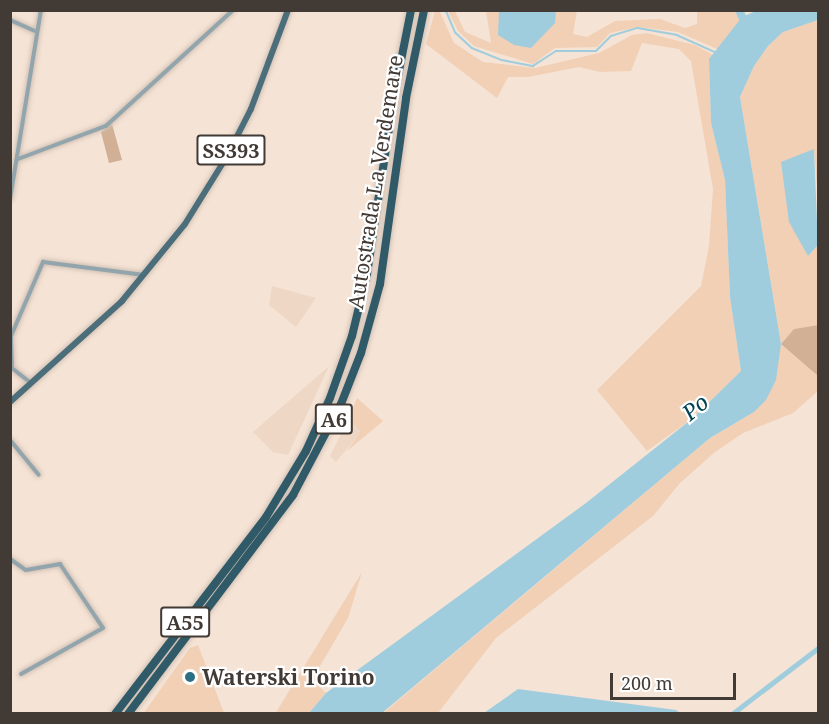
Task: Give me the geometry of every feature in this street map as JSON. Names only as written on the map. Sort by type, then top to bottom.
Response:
[{"type":"highway","name":"Autostrada La Verdemare","points":[[226,569],[266,518],[296,470],[344,362],[367,274],[394,96],[411,10]]},
{"type":"highway","name":"Autostrada La Verdemare","points":[[233,575],[305,476],[330,429],[361,353],[380,285],[406,98],[424,10]]},
{"type":"highway","name":"A55","points":[[115,714],[226,569]]},
{"type":"highway","name":"A55","points":[[128,714],[233,575]]},
{"type":"main road","name":"SS393","points":[[10,402],[147,275],[185,224],[226,159],[251,109],[288,10]]},
{"type":"street","points":[[10,199],[18,159],[35,31],[41,10]]},
{"type":"street","points":[[18,159],[106,126],[233,10]]},
{"type":"street","points":[[10,20],[35,31]]},
{"type":"street","points":[[31,384],[12,368],[10,336],[43,262],[147,275]]},
{"type":"street","points":[[10,440],[39,475]]},
{"type":"street","points":[[10,559],[26,570],[60,564],[103,628],[21,674]]},
{"type":"shaded area","points":[[439,10],[454,43],[483,62],[535,68],[599,53],[632,35],[647,33],[695,45],[713,55],[709,59],[711,123],[725,180],[730,297],[741,371],[693,418],[647,451],[597,390],[701,286],[709,246],[713,189],[691,61],[679,49],[642,43],[631,71],[600,72],[579,67],[528,77],[508,77],[497,98],[426,44],[435,11]]},
{"type":"shaded area","points":[[448,11],[455,11],[465,32],[491,43],[486,11],[577,11],[573,34],[587,37],[615,21],[660,19],[685,28],[697,24],[697,11],[735,11],[741,20],[717,49],[678,32],[638,27],[610,33],[597,47],[555,48],[533,64],[474,46],[458,31]]},
{"type":"shaded area","points":[[818,20],[818,200],[814,149],[809,255],[818,245],[818,325],[794,329],[781,344],[740,97],[754,66],[768,46],[783,32]]},
{"type":"shaded area","points":[[112,124],[122,160],[109,163],[101,132]]},
{"type":"shaded area","points":[[272,286],[316,298],[296,327],[269,305]]},
{"type":"shaded area","points":[[818,325],[818,376],[781,344],[794,329]]},
{"type":"shaded area","points":[[781,344],[818,376],[818,391],[793,413],[743,433],[715,452],[680,483],[653,516],[496,638],[438,713],[382,714],[710,438],[754,412]]},
{"type":"shaded area","points":[[329,366],[288,455],[273,452],[253,432]]},
{"type":"shaded area","points":[[357,398],[383,421],[347,451],[361,431],[348,420]]},
{"type":"shaded area","points":[[348,420],[362,431],[336,462],[330,456]]},
{"type":"shaded area","points":[[362,572],[348,618],[312,680],[326,693],[309,713],[275,714]]},
{"type":"shaded area","name":"Waterski Torino","points":[[198,645],[224,713],[143,714],[190,648]]},
{"type":"water","points":[[499,11],[556,11],[555,23],[531,48],[514,45],[498,35]]},
{"type":"water","points":[[756,11],[818,11],[818,20],[783,32],[768,46],[754,66],[740,97],[781,344],[776,380],[766,400],[754,412],[710,438],[382,713],[309,713],[326,693],[586,503],[693,418],[741,371],[730,297],[725,180],[711,123],[709,59],[742,17]]},
{"type":"water","points":[[814,149],[818,245],[808,256],[789,222],[781,162]]},
{"type":"water","points":[[518,689],[676,710],[680,713],[484,713]]},
{"type":"waterway","points":[[446,10],[456,33],[472,48],[502,60],[533,66],[556,51],[596,51],[611,36],[638,28],[677,35],[715,52]]},
{"type":"waterway","points":[[739,10],[746,25]]},
{"type":"waterway","points":[[732,714],[818,648]]},
{"type":"place","name":"Waterski Torino","points":[[190,677]]},
{"type":"water label","name":"Po","points":[[695,407]]}]
